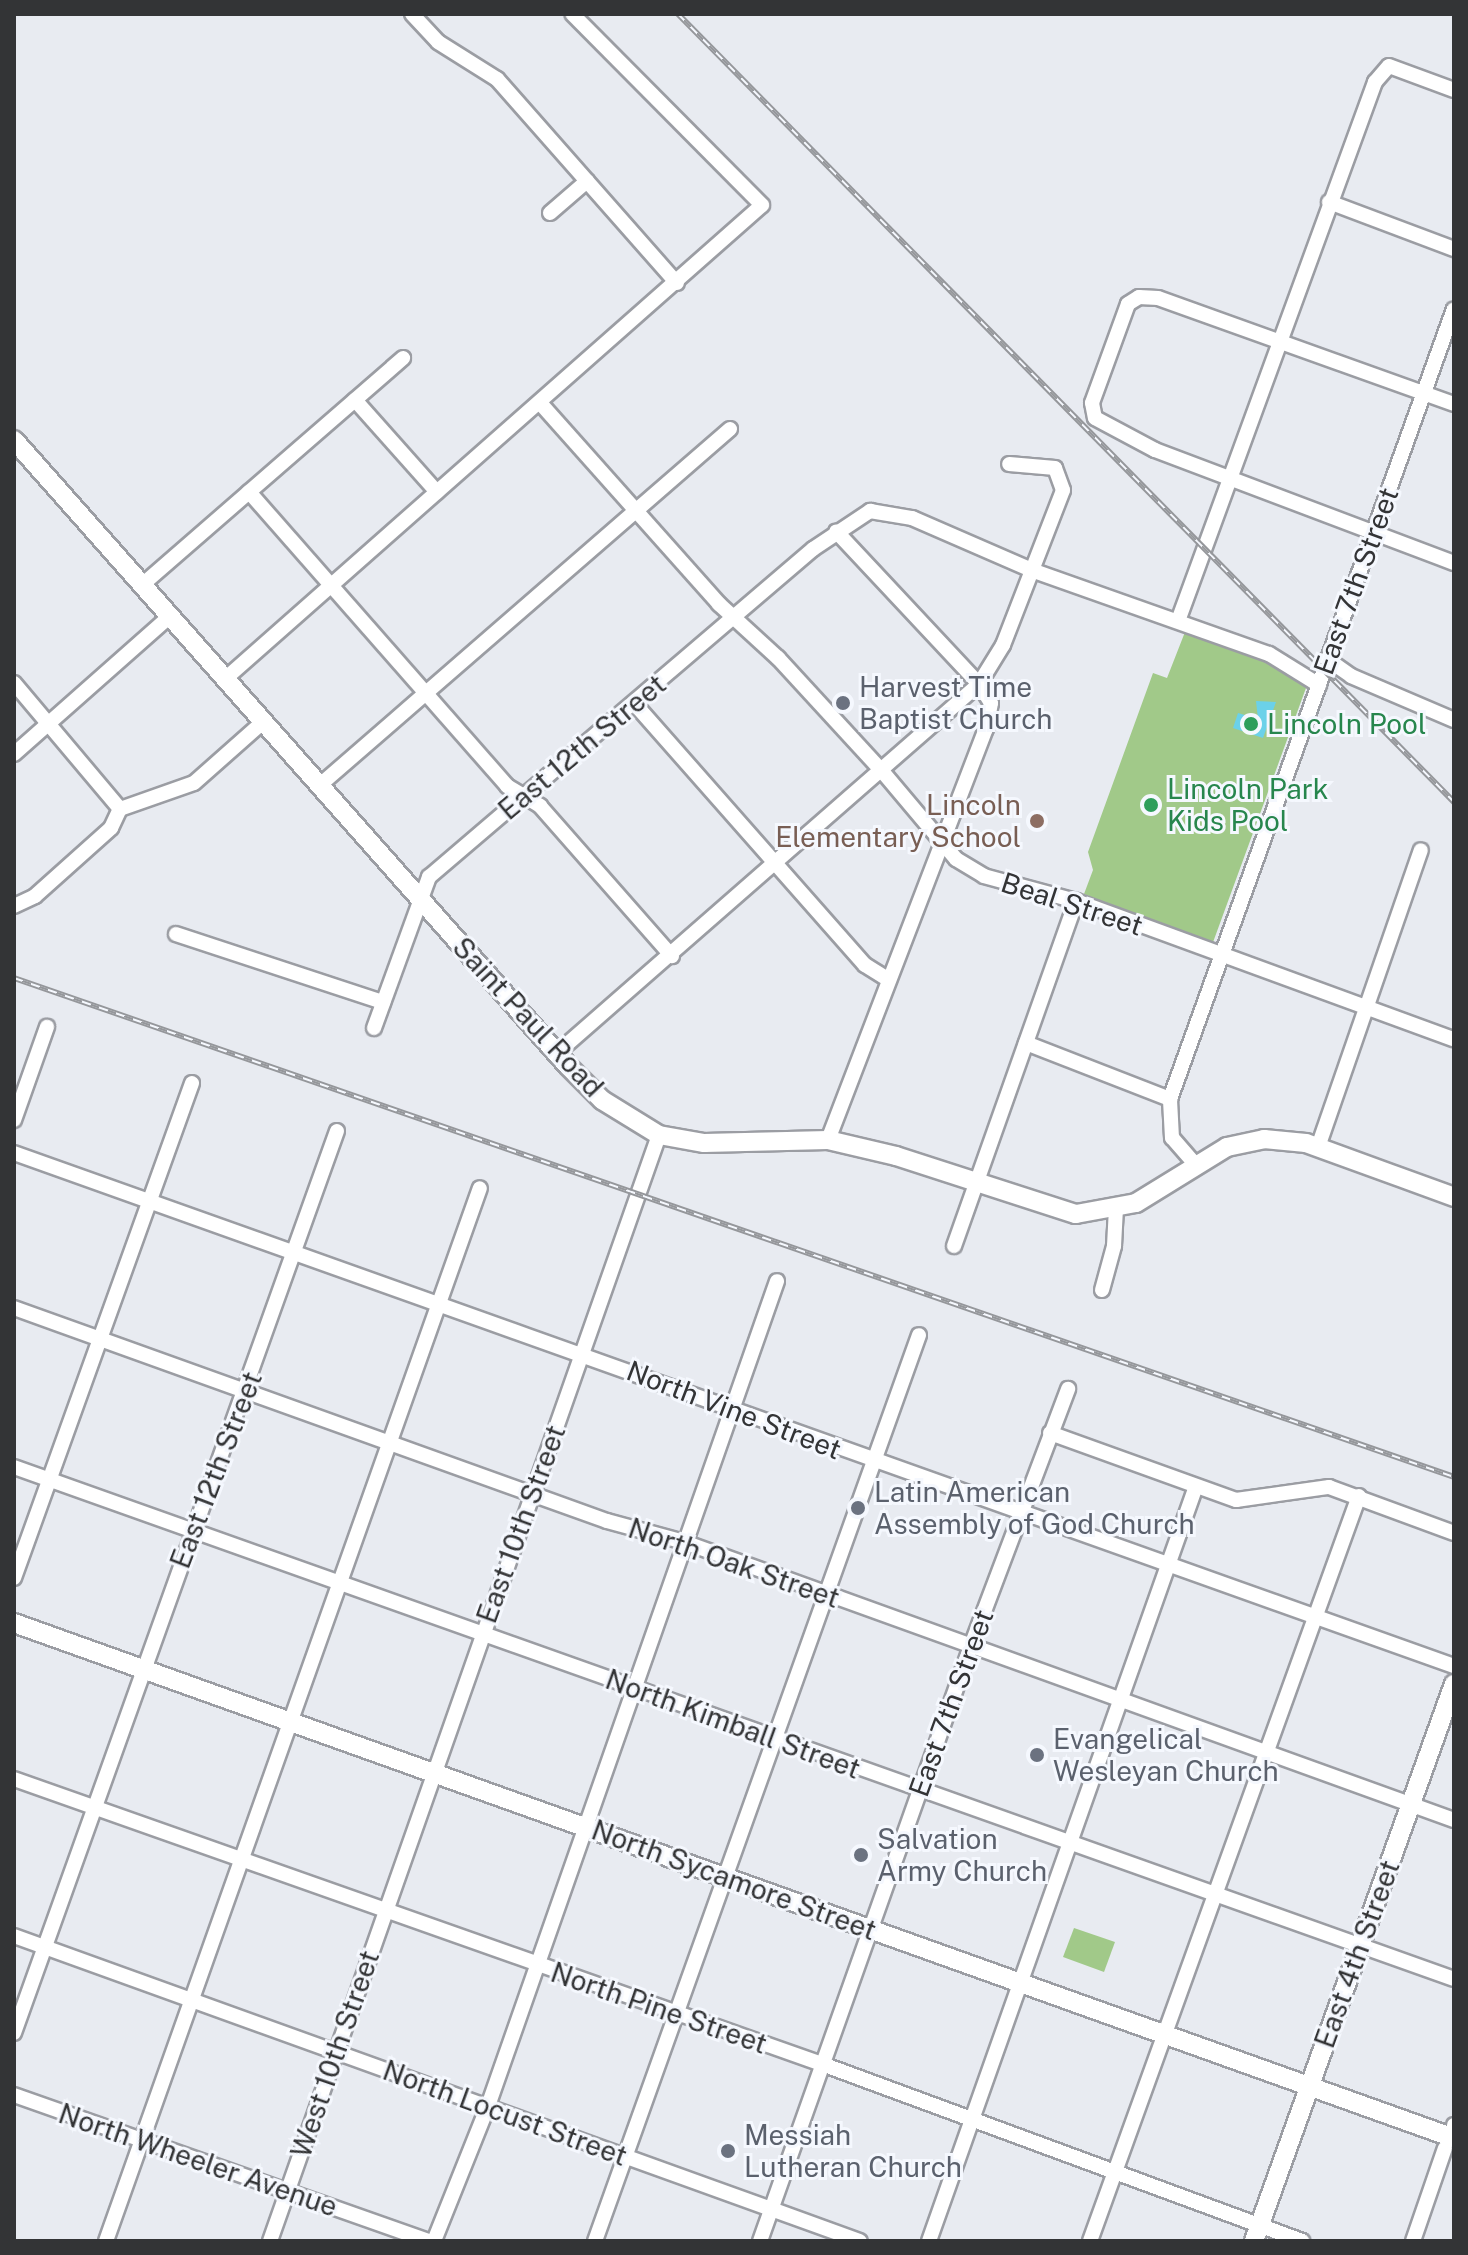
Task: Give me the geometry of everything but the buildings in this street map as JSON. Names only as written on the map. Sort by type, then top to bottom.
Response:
[{"type":"main road","name":"Saint Paul Road","points":[[14,440],[557,1053],[602,1100],[659,1135],[704,1143],[828,1140],[896,1156],[975,1184],[1076,1214],[1136,1203],[1227,1147],[1264,1139],[1318,1147],[1454,1197]]},
{"type":"main road","name":"North Sycamore Street","points":[[14,1623],[290,1725],[584,1826],[1311,2085],[1450,2143]]},
{"type":"main road","name":"East 4th Street","points":[[1257,2233],[1454,1684]]},
{"type":"street","points":[[412,14],[438,42],[497,79],[677,283]]},
{"type":"street","points":[[225,679],[541,404],[762,205],[572,14]]},
{"type":"street","points":[[1178,621],[1367,99],[1389,66],[1454,90]]},
{"type":"street","points":[[550,213],[587,181]]},
{"type":"street","points":[[1329,202],[1454,249]]},
{"type":"street","points":[[1454,404],[1158,298],[1133,301],[1092,403],[1094,414],[1155,450],[1454,563]]},
{"type":"street","name":"East 7th Street","points":[[1195,1164],[1172,1138],[1170,1099],[1454,309]]},
{"type":"street","points":[[142,585],[403,358]]},
{"type":"street","points":[[355,400],[437,492]]},
{"type":"street","name":"Beal Street","points":[[541,404],[735,618],[882,771],[940,844],[984,876],[1076,901],[1454,1039]]},
{"type":"street","points":[[320,785],[730,429]]},
{"type":"street","points":[[557,1053],[672,956],[979,684],[1003,645],[1063,490],[1062,477],[1055,468],[1009,464]]},
{"type":"street","points":[[249,492],[427,693],[523,797],[540,806],[672,956]]},
{"type":"street","name":"East 12th Street","points":[[374,1028],[429,877],[836,531],[870,511],[912,518],[1034,571]]},
{"type":"street","points":[[828,1140],[986,729],[991,703],[979,684],[836,531]]},
{"type":"street","points":[[1034,571],[1269,654],[1319,685]]},
{"type":"street","points":[[14,754],[170,616]]},
{"type":"street","points":[[1327,659],[1351,676],[1454,720]]},
{"type":"street","points":[[14,683],[120,809]]},
{"type":"street","points":[[634,703],[865,965],[889,980]]},
{"type":"street","points":[[14,906],[35,896],[111,828],[120,809],[194,783],[263,722]]},
{"type":"street","points":[[1318,1147],[1364,1006],[1421,850]]},
{"type":"street","points":[[954,1246],[1076,901]]},
{"type":"street","points":[[176,934],[383,1002]]},
{"type":"street","points":[[14,1120],[47,1027]]},
{"type":"street","points":[[1026,1043],[1170,1099]]},
{"type":"street","points":[[14,1578],[192,1083]]},
{"type":"street","name":"East 12th Street","points":[[14,2033],[191,1531],[248,1390],[291,1253],[337,1131]]},
{"type":"street","name":"East 10th Street","points":[[385,1913],[480,1634],[533,1495],[659,1135]]},
{"type":"street","name":"North Vine Street","points":[[14,1153],[437,1305],[582,1352],[871,1462],[1454,1666]]},
{"type":"street","points":[[106,2241],[480,1188]]},
{"type":"street","points":[[1102,1290],[1114,1246],[1116,1209]]},
{"type":"street","points":[[434,2241],[488,2106],[534,1965],[777,1281]]},
{"type":"street","name":"North Oak Street","points":[[14,1308],[533,1495],[684,1542],[1454,1820]]},
{"type":"street","points":[[595,2241],[728,1877],[871,1462],[919,1335]]},
{"type":"street","name":"East 7th Street","points":[[760,2241],[971,1646],[1068,1389]]},
{"type":"street","points":[[1050,1433],[1195,1489],[1236,1500],[1329,1487],[1454,1533]]},
{"type":"street","name":"North Kimball Street","points":[[14,1467],[1214,1897],[1454,1979]]},
{"type":"street","points":[[929,2241],[1195,1489]]},
{"type":"street","points":[[1090,2241],[1359,1496]]},
{"type":"street","name":"North Pine Street","points":[[14,1779],[1116,2171],[1257,2233],[1302,2241]]},
{"type":"street","name":"West 10th Street","points":[[270,2241],[385,1913]]},
{"type":"street","name":"North Locust Street","points":[[14,1936],[860,2241]]},
{"type":"street","name":"North Wheeler Avenue","points":[[14,2095],[428,2241]]},
{"type":"street","points":[[1413,2241],[1450,2143]]},
{"type":"green space","points":[[1185,632],[1278,665],[1306,688],[1212,945],[1084,894],[1093,870],[1088,852],[1153,673],[1167,678]]},
{"type":"green space","points":[[1074,1928],[1115,1942],[1104,1972],[1063,1957]]},
{"type":"water","name":"Lincoln Pool","points":[[1256,701],[1276,702],[1263,738],[1233,728],[1238,713],[1258,719]]},
{"type":"railway","points":[[678,14],[1454,802]]},
{"type":"railway","points":[[14,978],[1454,1477]]},
{"type":"place","name":"Harvest Time Baptist Church","points":[[843,703]]},
{"type":"place","name":"Lincoln Pool","points":[[1251,724]]},
{"type":"place","name":"Lincoln Park Kids Pool","points":[[1151,805]]},
{"type":"place","name":"Lincoln Elementary School","points":[[1037,821]]},
{"type":"place","name":"Latin American Assembly of God Church","points":[[858,1508]]},
{"type":"place","name":"Evangelical Wesleyan Church","points":[[1037,1755]]},
{"type":"place","name":"Salvation Army Church","points":[[861,1855]]},
{"type":"place","name":"Messiah Lutheran Church","points":[[728,2151]]}]
